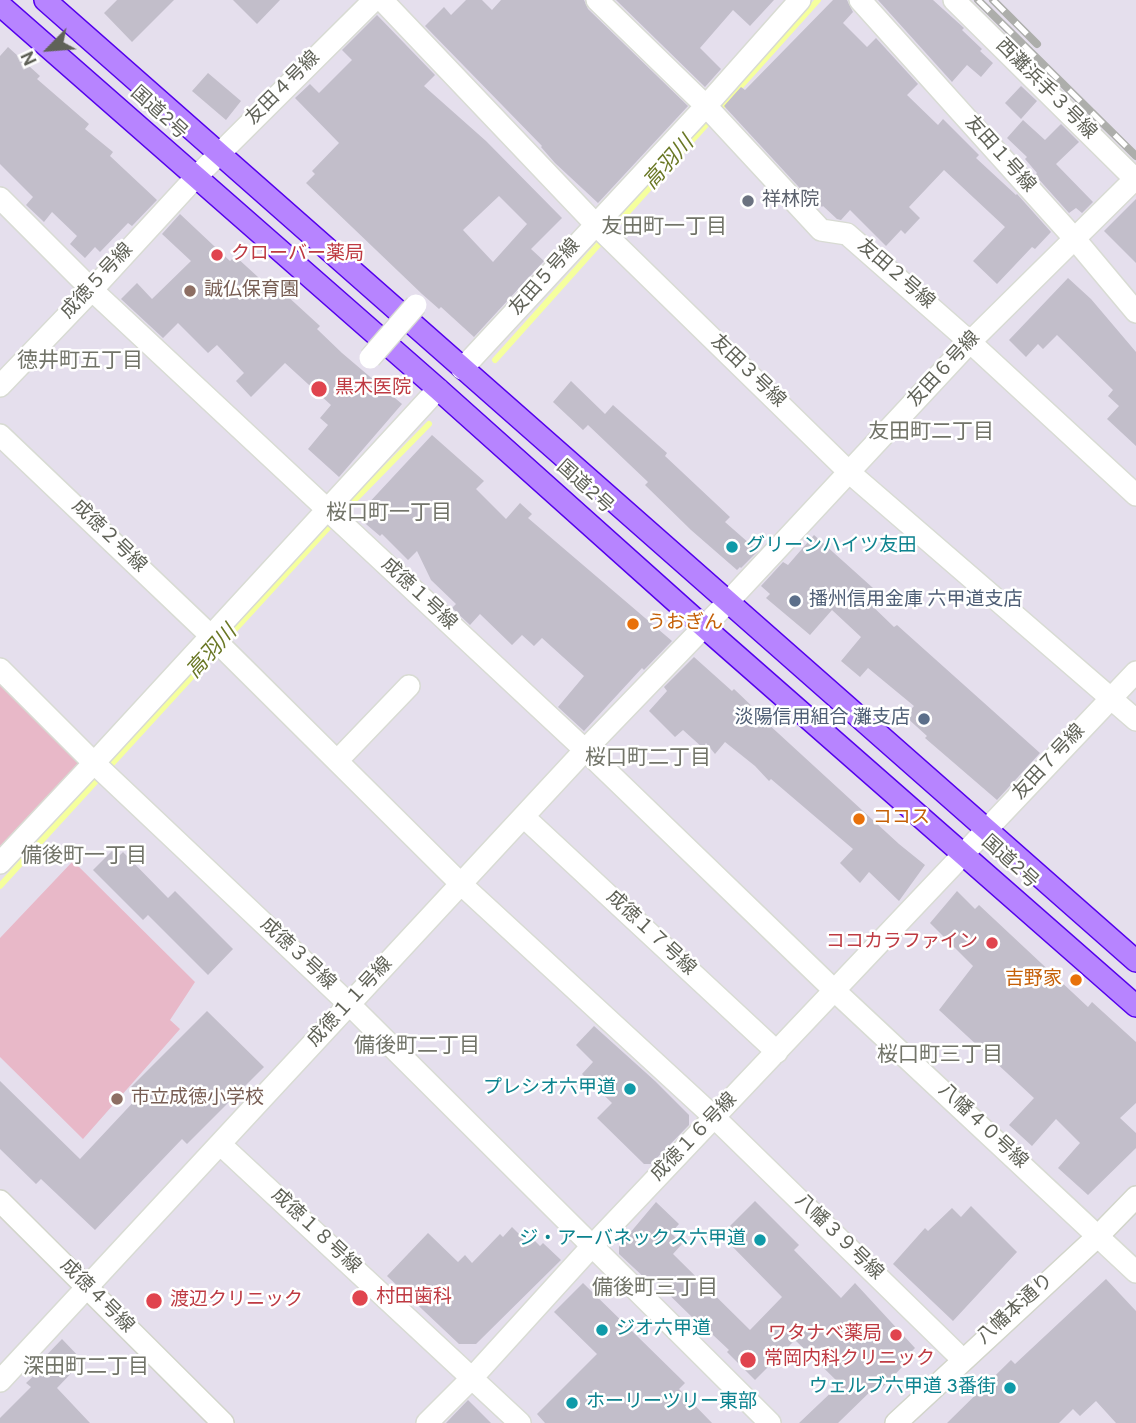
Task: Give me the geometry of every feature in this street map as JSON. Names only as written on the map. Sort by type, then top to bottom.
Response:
[{"type":"highway","name":"国道2号","points":[[45,0],[1136,961]]},
{"type":"highway","name":"国道2号","points":[[0,5],[438,388],[704,627],[1136,1006]]},
{"type":"street","name":"友田４号線","points":[[195,178],[374,0]]},
{"type":"street","name":"友田３号線","points":[[382,0],[603,232],[850,473],[1136,720]]},
{"type":"street","name":"友田２号線","points":[[597,0],[712,112],[821,230],[847,233],[1136,495]]},
{"type":"street","name":"友田５号線","points":[[462,369],[603,232],[712,112],[800,0]]},
{"type":"street","name":"友田１号線","points":[[860,0],[1074,238],[1136,312]]},
{"type":"street","name":"西灘浜手３号線","points":[[954,0],[1136,179]]},
{"type":"street","name":"成徳５号線","points":[[0,386],[195,178]]},
{"type":"street","name":"友田６号線","points":[[704,627],[970,342],[1136,179]]},
{"type":"street","name":"成徳１号線","points":[[0,198],[92,290],[585,750],[835,991]]},
{"type":"street","points":[[370,358],[415,305]]},
{"type":"street","points":[[0,863],[96,765],[182,669],[218,642],[279,562],[335,518],[438,388]]},
{"type":"street","name":"成徳２号線","points":[[0,435],[218,642],[462,885]]},
{"type":"street","name":"成徳１１号線","points":[[0,1381],[585,750],[704,627]]},
{"type":"street","points":[[0,669],[96,765]]},
{"type":"street","name":"友田７号線","points":[[965,854],[1136,672]]},
{"type":"street","points":[[337,761],[409,686]]},
{"type":"street","name":"成徳３号線","points":[[96,765],[350,1005],[770,1423]]},
{"type":"street","name":"成徳１７号線","points":[[524,817],[777,1052]]},
{"type":"street","name":"成徳１６号線","points":[[427,1423],[965,854]]},
{"type":"street","name":"八幡３９号線","points":[[462,885],[715,1117],[962,1359]]},
{"type":"street","name":"八幡４０号線","points":[[835,991],[1136,1272]]},
{"type":"street","name":"成徳１８号線","points":[[220,1144],[520,1423]]},
{"type":"street","name":"八幡本通り","points":[[895,1423],[1099,1236],[1136,1197]]},
{"type":"street","name":"成徳４号線","points":[[0,1201],[223,1423]]},
{"type":"shaded area","points":[[0,678],[76,751],[78,764],[0,849]]},
{"type":"shaded area","points":[[73,861],[195,982],[170,1020],[180,1029],[83,1139],[0,1057],[0,938]]},
{"type":"building","points":[[117,0],[174,0],[132,42],[104,13]]},
{"type":"building","points":[[233,0],[280,0],[257,24]]},
{"type":"building","points":[[466,0],[482,0],[492,10],[501,0],[584,0],[588,9],[688,106],[598,203],[555,163],[542,146],[425,26],[444,7],[451,15]]},
{"type":"building","points":[[616,0],[774,0],[750,26],[733,10],[700,48],[721,69],[705,87]]},
{"type":"building","points":[[833,0],[847,0],[853,12],[843,23],[867,47],[876,38],[918,84],[907,95],[938,125],[943,119],[979,155],[976,158],[1017,194],[1051,232],[1035,249],[1032,247],[997,284],[973,261],[1005,227],[944,170],[909,207],[920,218],[905,234],[901,230],[886,246],[850,210],[841,220],[837,219],[811,196],[809,198],[724,106],[741,87],[745,90]]},
{"type":"building","points":[[878,0],[933,0],[964,28],[962,30],[993,63],[981,77],[967,65],[952,82]]},
{"type":"building","points":[[377,15],[435,75],[424,86],[486,141],[562,218],[531,249],[544,261],[474,337],[422,294],[306,183],[315,174],[312,171],[339,143],[295,98],[310,84],[319,93],[352,60],[342,50]],"holes":[[[499,196],[527,224],[493,262],[463,230]]]},
{"type":"building","points":[[8,47],[40,76],[37,79],[89,124],[85,129],[113,152],[110,156],[157,200],[132,226],[128,223],[100,252],[95,247],[85,258],[70,244],[77,236],[52,212],[44,222],[26,205],[33,197],[0,164],[0,56]]},
{"type":"building","points":[[208,73],[241,101],[226,120],[192,91]]},
{"type":"building","points":[[1021,86],[1037,101],[1021,119],[1005,103]]},
{"type":"building","points":[[1023,120],[1045,140],[1061,124],[1079,142],[1056,164],[1093,202],[1082,213],[1076,208],[1069,213],[1035,175],[1037,173],[1025,159],[1027,157],[1007,138]]},
{"type":"building","points":[[1136,199],[1136,263],[1104,231]]},
{"type":"building","points":[[180,214],[230,261],[235,256],[281,298],[285,294],[320,326],[317,329],[342,353],[402,404],[339,477],[308,449],[328,425],[320,418],[331,405],[285,363],[251,397],[236,381],[244,373],[217,345],[208,353],[178,323],[163,338],[121,299],[137,283],[152,299],[191,261],[162,234]]},
{"type":"building","points":[[1068,278],[1091,299],[1136,352],[1136,446],[1107,419],[1119,406],[1108,396],[1113,390],[1057,335],[1043,349],[1038,344],[1026,357],[1009,340]]},
{"type":"building","points":[[571,381],[605,414],[613,405],[667,453],[665,456],[730,517],[725,522],[758,551],[741,568],[737,570],[691,530],[645,485],[648,482],[588,425],[583,430],[553,402]]},
{"type":"building","points":[[432,435],[484,481],[476,489],[506,519],[520,503],[532,514],[528,518],[672,641],[644,670],[642,668],[584,731],[558,707],[584,676],[542,638],[534,646],[522,635],[512,645],[480,614],[470,625],[452,608],[456,604],[431,580],[417,551],[408,560],[382,534],[380,536],[360,519],[365,507]]},
{"type":"building","points":[[814,535],[873,588],[864,598],[894,627],[897,625],[1040,753],[997,800],[925,738],[927,736],[905,716],[914,706],[868,668],[860,677],[841,661],[861,637],[832,610],[810,635],[766,598],[770,594],[761,586],[783,562],[788,565]]},
{"type":"building","points":[[694,657],[732,691],[734,689],[754,711],[925,865],[899,901],[869,872],[860,883],[840,863],[853,849],[725,742],[715,754],[706,743],[703,748],[683,730],[675,737],[649,711],[667,691],[664,687]]},
{"type":"building","points":[[112,851],[118,857],[123,852],[168,898],[175,891],[233,949],[208,975],[148,915],[143,920],[93,870]]},
{"type":"building","points":[[957,891],[975,909],[979,905],[1088,1007],[1092,1002],[1136,1042],[1136,1103],[1120,1118],[1136,1133],[1136,1148],[1088,1195],[1058,1168],[1080,1143],[1056,1119],[1032,1146],[1009,1125],[1034,1098],[939,1010],[973,966],[930,923]]},
{"type":"building","points":[[207,1011],[264,1067],[187,1144],[182,1139],[95,1230],[41,1179],[36,1184],[0,1149],[0,1081],[80,1159],[139,1096],[131,1087]]},
{"type":"building","name":"プレシオ六甲道","points":[[594,1026],[689,1115],[689,1125],[651,1164],[644,1164],[597,1118],[612,1103],[582,1074],[593,1062],[576,1045]]},
{"type":"building","points":[[755,1201],[799,1245],[794,1250],[841,1298],[855,1283],[915,1348],[902,1361],[905,1364],[879,1391],[875,1387],[838,1423],[799,1423],[840,1384],[795,1340],[755,1380],[727,1352],[729,1350],[651,1277],[648,1281],[619,1254],[619,1246],[656,1202],[679,1224],[671,1233],[682,1244],[673,1254],[750,1330],[782,1297],[721,1235]]},
{"type":"building","points":[[971,1206],[1017,1252],[953,1321],[893,1264],[925,1228],[928,1231],[952,1208],[961,1217]]},
{"type":"building","points":[[512,1227],[528,1243],[532,1238],[540,1246],[543,1243],[561,1260],[476,1344],[459,1344],[387,1276],[428,1233],[458,1262],[465,1255],[472,1263],[500,1234],[503,1237]]},
{"type":"building","points":[[1106,1279],[1136,1311],[1136,1423],[1116,1423],[1096,1401],[1080,1416],[1073,1409],[1059,1423],[947,1423],[1011,1360],[1015,1364]]},
{"type":"building","points":[[583,1283],[685,1383],[679,1389],[712,1423],[545,1423],[537,1414],[597,1354],[554,1312]]},
{"type":"building","points":[[62,1339],[83,1361],[57,1388],[90,1423],[0,1423],[0,1418],[31,1387],[26,1383],[41,1369],[37,1365]]},
{"type":"building","points":[[468,1400],[491,1423],[446,1423]]},
{"type":"waterway","name":"高羽川","points":[[495,360],[818,0]]},
{"type":"waterway","name":"高羽川","points":[[0,886],[339,516],[429,424]]},
{"type":"railway","points":[[978,0],[1136,156]]},
{"type":"railway","points":[[993,0],[1037,44]]},
{"type":"place","name":"祥林院","points":[[748,201]]},
{"type":"place","name":"クローバー薬局","points":[[217,255]]},
{"type":"place","name":"誠仏保育園","points":[[190,291]]},
{"type":"place","name":"黒木医院","points":[[319,389]]},
{"type":"place","name":"グリーンハイツ友田","points":[[732,547]]},
{"type":"place","name":"播州信用金庫 六甲道支店","points":[[795,601]]},
{"type":"place","name":"うおぎん","points":[[633,624]]},
{"type":"place","name":"淡陽信用組合 灘支店","points":[[924,719]]},
{"type":"place","name":"ココス","points":[[859,819]]},
{"type":"place","name":"ココカラファイン","points":[[992,943]]},
{"type":"place","name":"吉野家","points":[[1076,980]]},
{"type":"place","name":"プレシオ六甲道","points":[[630,1089]]},
{"type":"place","name":"市立成徳小学校","points":[[117,1099]]},
{"type":"place","name":"ジ・アーバネックス六甲道","points":[[760,1240]]},
{"type":"place","name":"村田歯科","points":[[360,1298]]},
{"type":"place","name":"渡辺クリニック","points":[[154,1301]]},
{"type":"place","name":"ジオ六甲道","points":[[602,1330]]},
{"type":"place","name":"ワタナベ薬局","points":[[896,1335]]},
{"type":"place","name":"常岡内科クリニック","points":[[748,1360]]},
{"type":"place","name":"ウェルブ六甲道 3番街","points":[[1010,1388]]},
{"type":"place","name":"ホーリーツリー東部","points":[[572,1403]]},
{"type":"district","name":"友田町一丁目","points":[[664,229]]},
{"type":"district","name":"徳井町五丁目","points":[[80,363]]},
{"type":"district","name":"友田町二丁目","points":[[931,434]]},
{"type":"district","name":"桜口町一丁目","points":[[389,515]]},
{"type":"district","name":"桜口町二丁目","points":[[648,760]]},
{"type":"district","name":"備後町一丁目","points":[[84,858]]},
{"type":"district","name":"備後町二丁目","points":[[417,1048]]},
{"type":"district","name":"桜口町三丁目","points":[[940,1057]]},
{"type":"district","name":"備後町三丁目","points":[[655,1290]]},
{"type":"district","name":"深田町二丁目","points":[[86,1369]]}]
